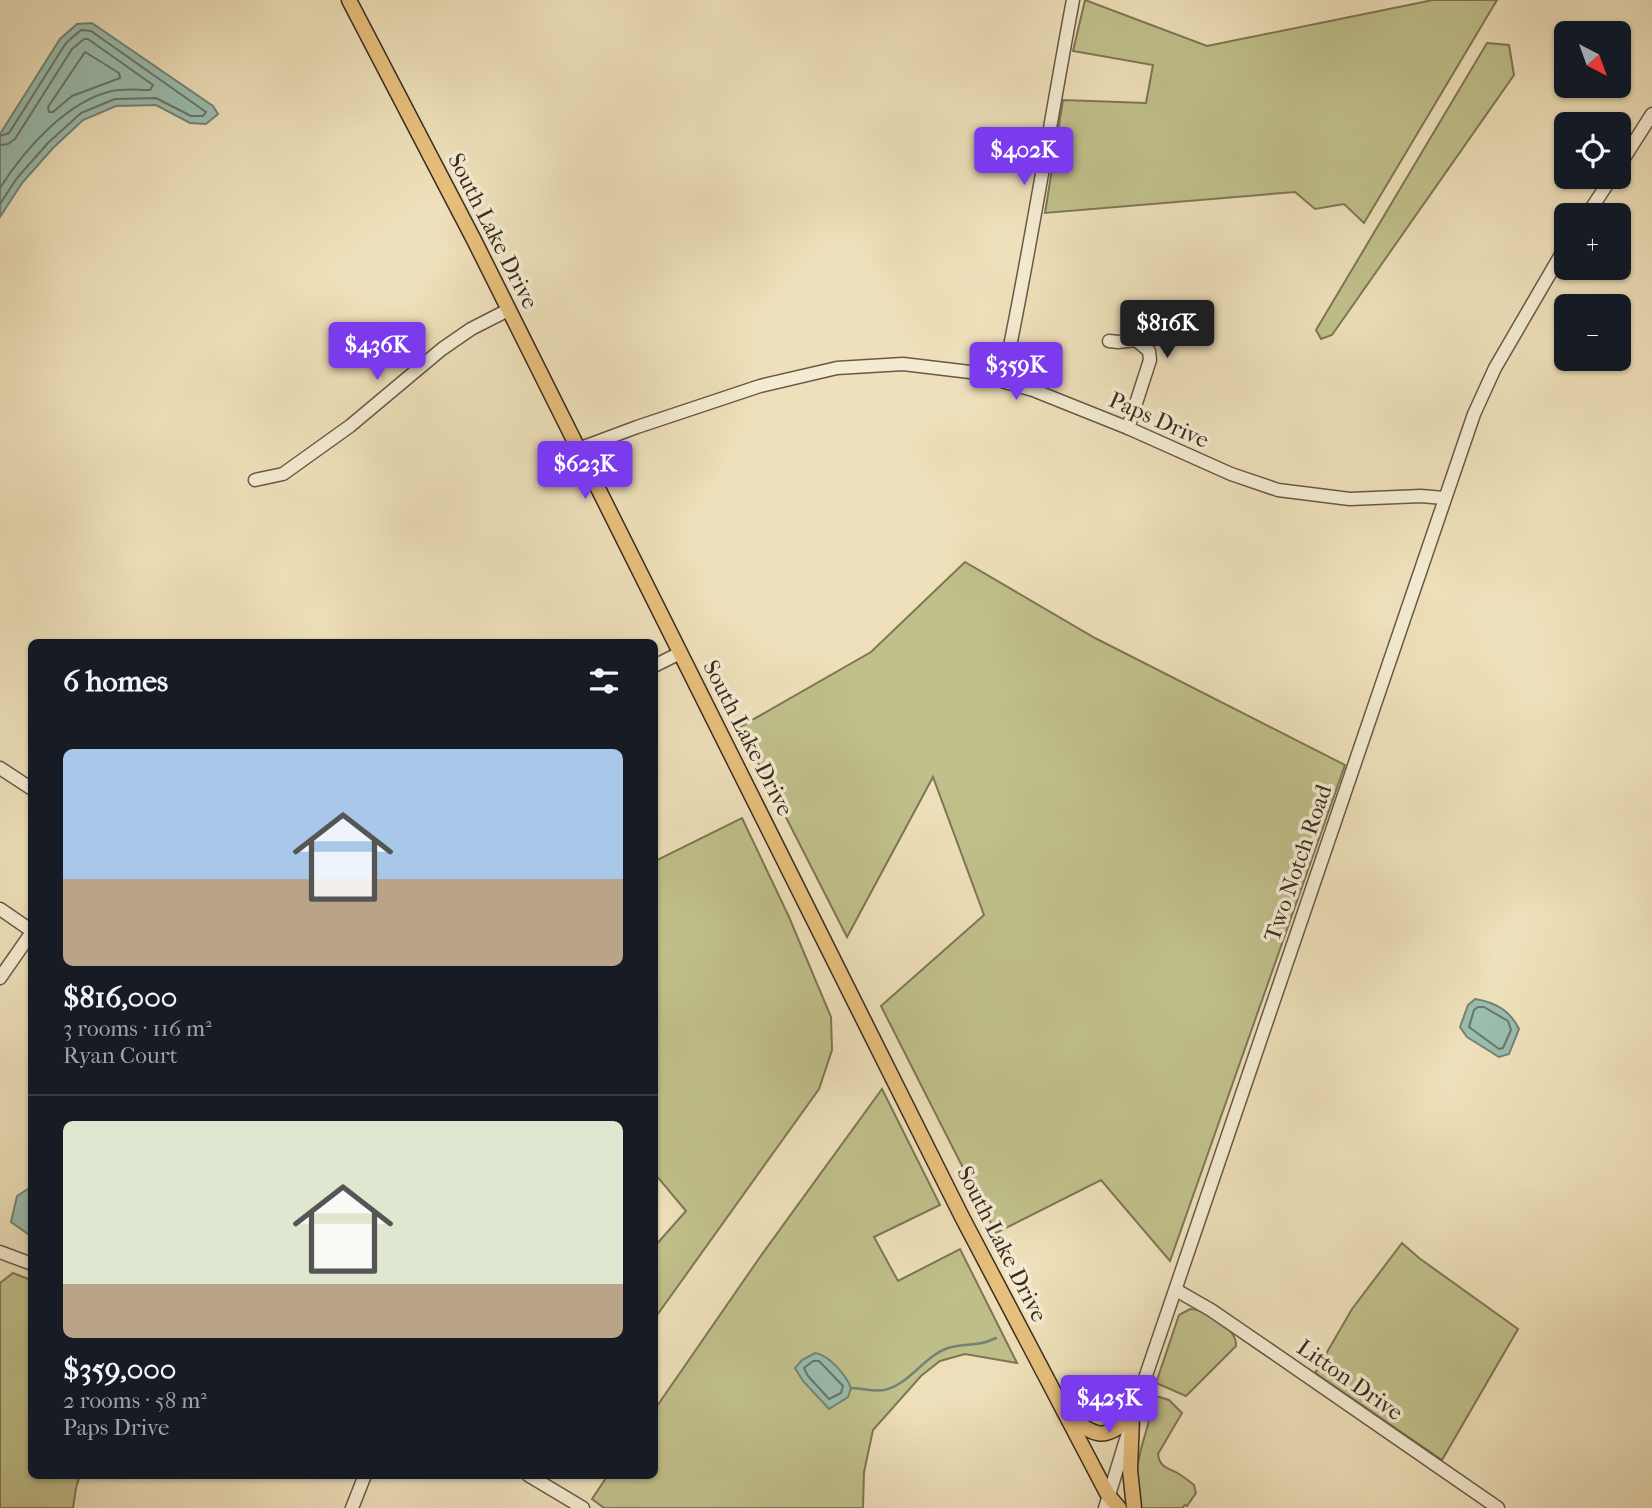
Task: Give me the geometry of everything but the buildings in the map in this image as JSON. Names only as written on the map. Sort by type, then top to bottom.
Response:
[{"type":"main road","name":"South Lake Drive","points":[[349,0],[508,310],[1108,1504],[1119,1508]]},
{"type":"main road","points":[[1063,1411],[1087,1429],[1101,1435],[1111,1432],[1132,1418]]},
{"type":"main road","points":[[1132,1418],[1130,1470],[1134,1508]]},
{"type":"street","points":[[1003,380],[1036,218],[1049,128],[1073,0]]},
{"type":"street","points":[[1631,147],[1652,114]]},
{"type":"street","name":"Two Notch Road","points":[[1108,1504],[1132,1418],[1474,414],[1494,368],[1554,266]]},
{"type":"street","points":[[255,480],[283,474],[350,426],[442,349],[471,329],[508,310]]},
{"type":"street","points":[[1109,341],[1136,340],[1149,351],[1150,360],[1128,428]]},
{"type":"street","name":"Paps Drive","points":[[578,449],[760,386],[837,368],[903,364],[970,372],[1003,380],[1128,428],[1231,474],[1278,490],[1340,499],[1421,496],[1444,499]]},
{"type":"street","points":[[658,664],[681,653]]},
{"type":"street","points":[[0,768],[28,786]]},
{"type":"street","points":[[0,909],[28,929]]},
{"type":"street","points":[[0,978],[28,938]]},
{"type":"street","points":[[0,1252],[28,1262]]},
{"type":"street","name":"Litton Drive","points":[[1176,1290],[1211,1310],[1498,1508]]},
{"type":"street","points":[[352,1508],[363,1479]]},
{"type":"street","points":[[535,1479],[583,1508]]},
{"type":"green space","points":[[1085,0],[1207,46],[1433,0],[1497,0],[1364,223],[1344,204],[1315,209],[1295,192],[1045,213],[1063,100],[1146,103],[1153,65],[1073,51]]},
{"type":"green space","points":[[1487,43],[1509,45],[1514,75],[1332,335],[1321,339],[1316,330]]},
{"type":"green space","points":[[965,562],[1095,638],[1345,765],[1170,1261],[1101,1180],[996,1233],[881,1006],[984,915],[933,777],[847,937],[740,727],[871,652]]},
{"type":"green space","points":[[742,818],[789,917],[831,1017],[832,1050],[819,1089],[658,1314],[658,1243],[686,1211],[658,1178],[658,860]]},
{"type":"green space","points":[[882,1089],[940,1205],[874,1237],[898,1281],[960,1249],[1017,1363],[965,1354],[940,1361],[921,1376],[873,1430],[864,1472],[863,1508],[604,1508],[592,1499],[605,1479],[658,1479],[658,1405],[760,1257]]},
{"type":"green space","points":[[1402,1243],[1518,1329],[1442,1460],[1315,1373],[1352,1309]]},
{"type":"green space","points":[[13,1273],[28,1279],[28,1479],[79,1479],[73,1508],[0,1508],[0,1283]]},
{"type":"green space","points":[[1190,1309],[1204,1312],[1226,1326],[1235,1339],[1236,1346],[1186,1396],[1156,1383],[1179,1315]]},
{"type":"green space","points":[[1156,1396],[1169,1400],[1182,1413],[1158,1454],[1163,1465],[1194,1485],[1196,1493],[1187,1506],[1182,1508],[1141,1508],[1136,1473]]},
{"type":"water","points":[[92,23],[213,106],[218,114],[206,124],[190,123],[156,105],[116,106],[83,120],[22,183],[0,217],[0,134],[60,39],[77,24]]},
{"type":"water","points":[[1475,999],[1502,1009],[1516,1023],[1519,1029],[1509,1054],[1499,1057],[1467,1037],[1460,1027],[1468,1005]]},
{"type":"water","points":[[28,1189],[28,1234],[11,1222],[17,1196]]},
{"type":"water","points":[[815,1353],[826,1357],[836,1366],[851,1388],[848,1397],[829,1409],[803,1381],[795,1368],[802,1360]]},
{"type":"waterway","points":[[851,1388],[880,1390],[893,1387],[939,1352],[996,1338]]}]
